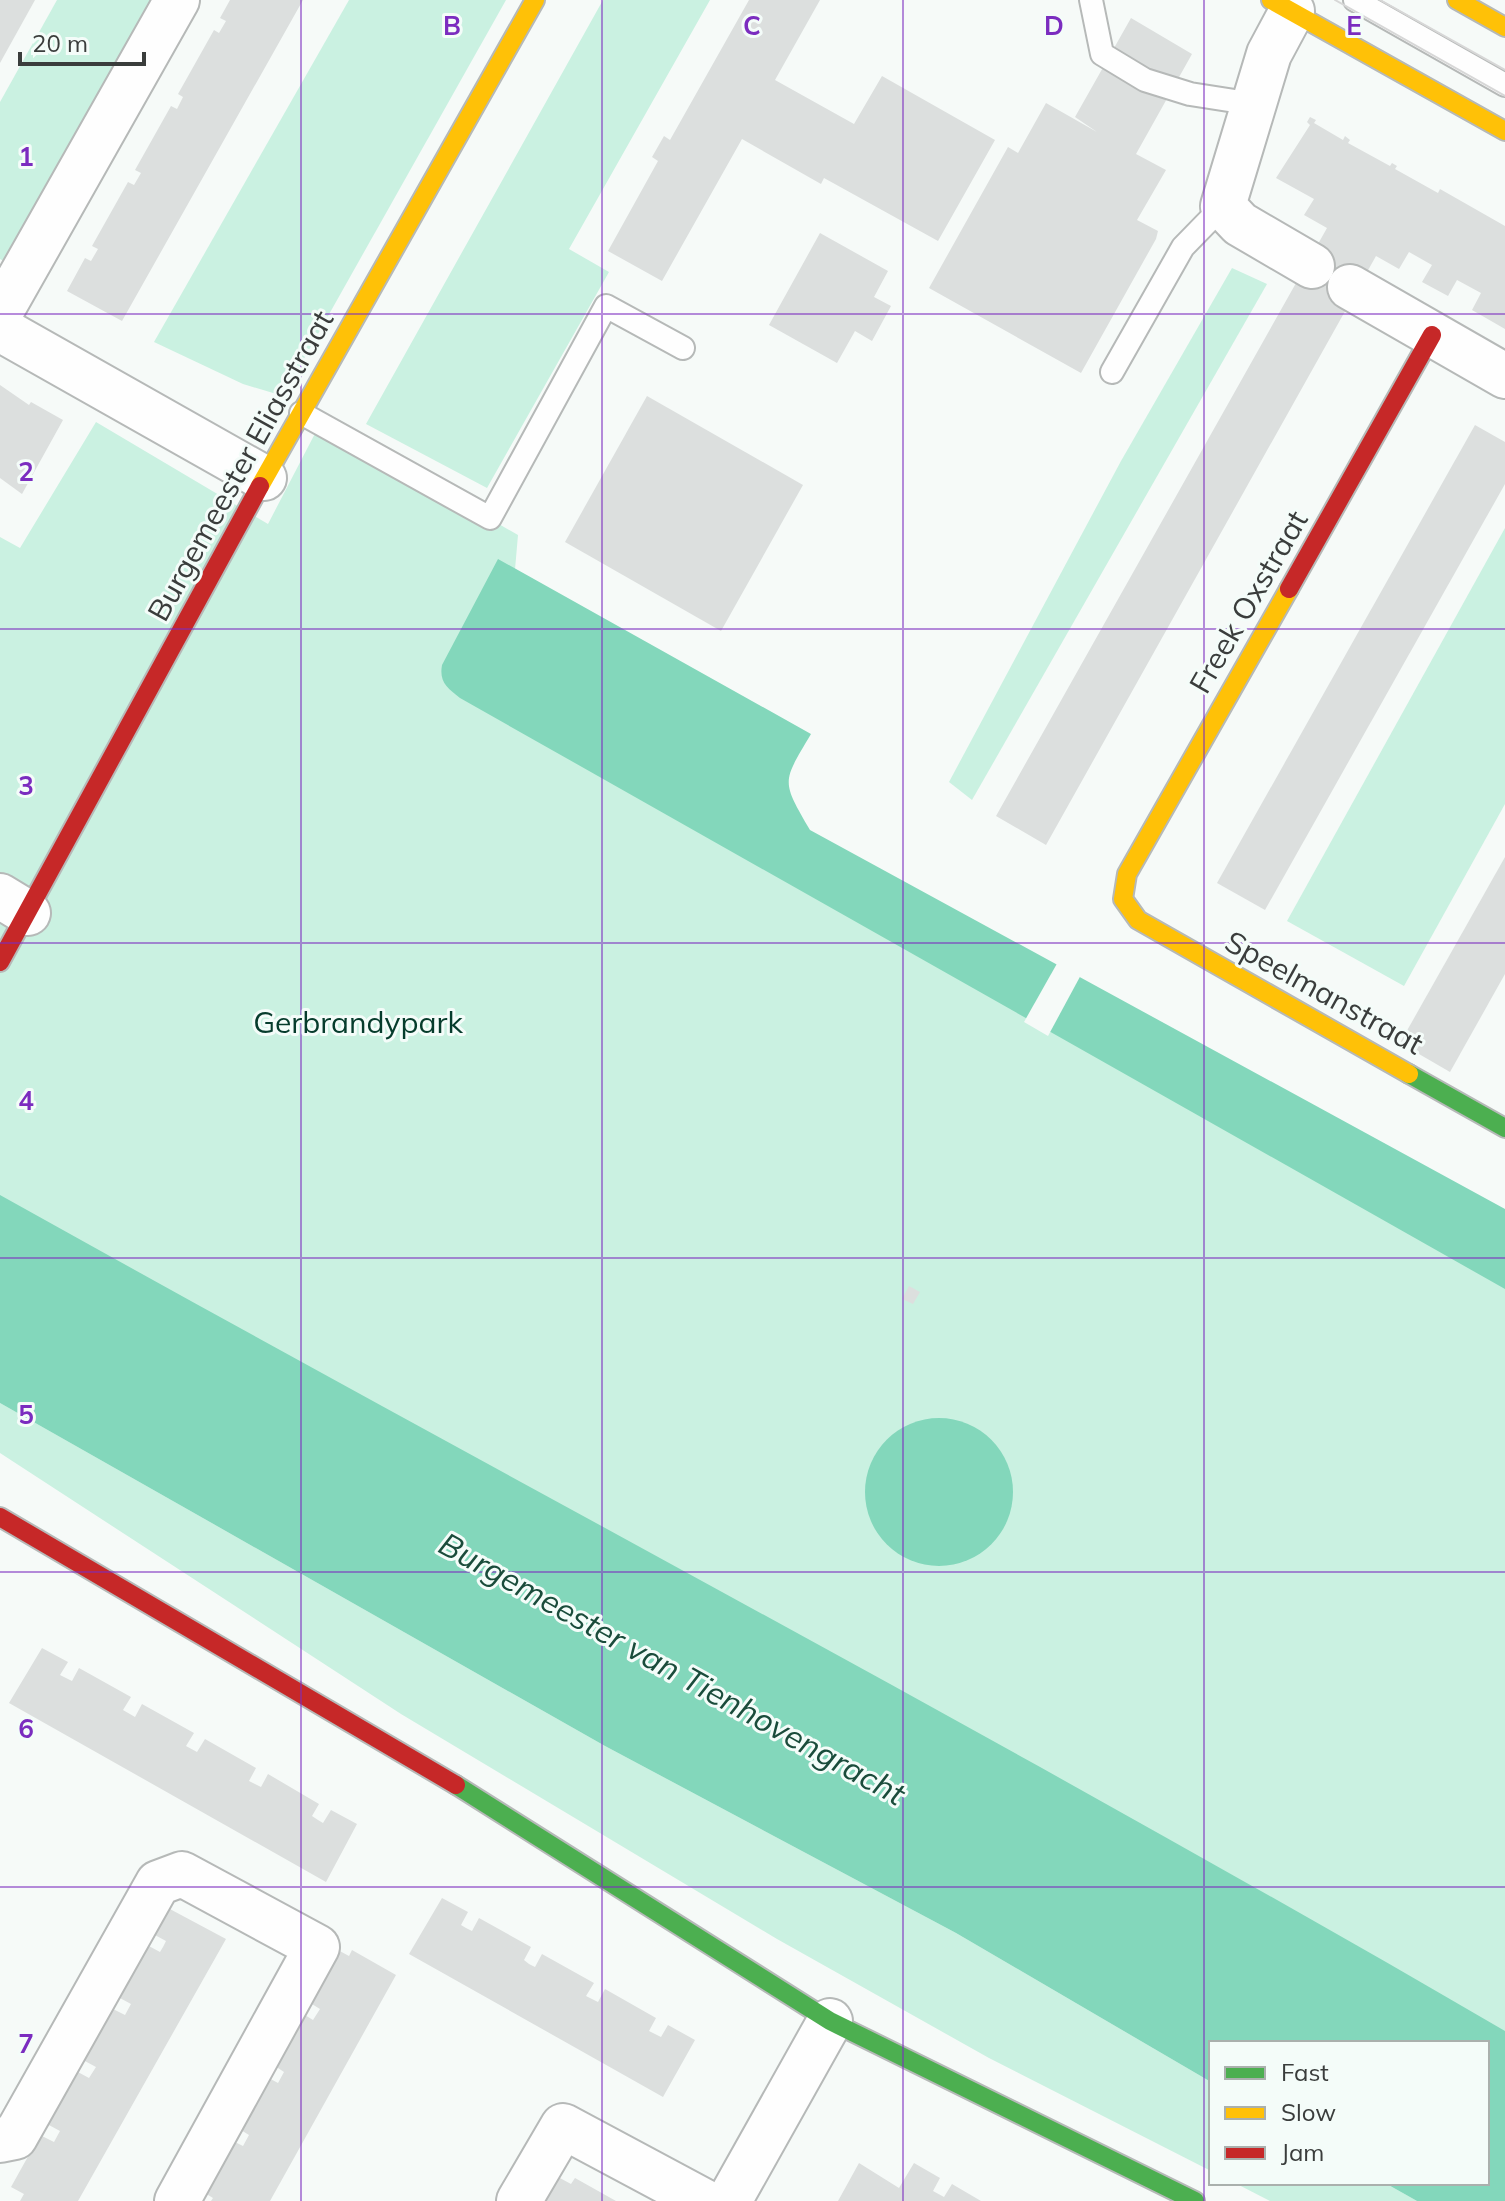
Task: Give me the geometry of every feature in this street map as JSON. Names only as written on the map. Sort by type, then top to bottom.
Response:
[{"type":"street","points":[[0,313],[177,0]]},
{"type":"street","name":"Burgemeester Eliasstraat","points":[[0,962],[14,904],[264,478],[535,0]]},
{"type":"street","points":[[1457,0],[1505,27]]},
{"type":"street","points":[[1312,266],[1240,224],[1223,206],[1282,6],[1505,131]]},
{"type":"street","points":[[1350,287],[1505,376]]},
{"type":"street","points":[[0,329],[264,478]]},
{"type":"street","name":"Freek Oxstraat","points":[[1123,899],[1127,874],[1432,335]]},
{"type":"street","name":"Speelmanstraat","points":[[1123,899],[1138,920],[1505,1128]]},
{"type":"street","points":[[0,1517],[410,1755],[830,2021],[1195,2201]]},
{"type":"street","points":[[0,2140],[15,2137],[158,1883],[182,1874],[317,1947],[177,2201]]},
{"type":"street","points":[[729,2201],[830,2021]]},
{"type":"street","points":[[519,2201],[563,2126],[703,2201]]},
{"type":"lane","points":[[1091,0],[1102,54],[1145,80],[1190,94],[1254,104]]},
{"type":"lane","points":[[1355,0],[1505,85]]},
{"type":"lane","points":[[1112,372],[1183,247],[1223,206]]},
{"type":"lane","points":[[301,413],[490,518],[606,306],[683,348]]},
{"type":"green space","points":[[57,0],[158,0],[11,265],[0,259],[0,102]]},
{"type":"green space","points":[[349,0],[506,0],[283,396],[243,384],[154,342]]},
{"type":"green space","points":[[603,0],[710,0],[569,249],[609,272],[487,488],[366,424]]},
{"type":"green space","points":[[1232,268],[1267,284],[972,800],[949,782],[1121,461]]},
{"type":"green space","name":"Gerbrandypark","points":[[96,422],[268,524],[321,422],[518,535],[504,696],[1505,1266],[1505,2072],[1489,2041],[1483,2041],[0,1231],[0,537],[20,548]]},
{"type":"green space","points":[[1505,528],[1505,804],[1404,986],[1287,921]]},
{"type":"green space","points":[[0,1403],[605,1746],[956,1933],[1209,2081],[1209,2170],[989,2058],[777,1939],[401,1714],[0,1453]]},
{"type":"green space","points":[[1239,2185],[1389,2185],[1417,2201],[1270,2201]]},
{"type":"water","points":[[498,559],[811,734],[790,773],[789,782],[794,801],[810,830],[1505,1209],[1505,1289],[460,698],[445,684],[442,665]]},
{"type":"water","name":"Burgemeester van Tienhovengracht","points":[[0,1195],[943,1713],[1505,2031],[1505,2201],[1417,2201],[1389,2185],[1489,2185],[1489,2041],[1209,2041],[1209,2081],[956,1933],[605,1746],[0,1403]]},
{"type":"water","points":[[939,1418],[967,1424],[991,1440],[1007,1464],[1013,1492],[1007,1520],[991,1544],[967,1560],[939,1566],[911,1560],[887,1544],[871,1520],[865,1492],[871,1464],[887,1440],[911,1424]]},
{"type":"pier","points":[[1059,960],[1082,973],[1048,1036],[1024,1022]]},
{"type":"building","points":[[0,0],[35,0],[0,63]]},
{"type":"building","points":[[230,0],[303,0],[122,321],[67,291],[85,258],[91,261],[98,249],[92,246],[128,182],[134,185],[141,173],[135,170],[171,106],[177,109],[183,97],[178,94],[214,30],[219,33],[226,21],[220,18]]},
{"type":"building","points":[[749,0],[820,0],[775,80],[854,124],[882,76],[995,140],[938,241],[824,178],[821,184],[742,139],[662,281],[608,251],[658,161],[652,157],[664,136],[670,140]]},
{"type":"building","points":[[1131,18],[1192,54],[1136,154],[1166,170],[1137,220],[1158,231],[1156,239],[1081,373],[929,288],[1008,147],[1018,153],[1046,103],[1097,132],[1075,117]]},
{"type":"building","points":[[1310,117],[1316,120],[1314,123],[1343,140],[1345,136],[1350,140],[1348,143],[1390,166],[1392,163],[1397,166],[1395,169],[1438,193],[1440,189],[1505,226],[1505,329],[1472,310],[1481,293],[1457,280],[1448,296],[1422,282],[1432,265],[1409,252],[1399,269],[1376,256],[1046,845],[996,816],[1327,228],[1304,215],[1314,199],[1276,178],[1310,125],[1307,122]]},
{"type":"building","points":[[820,233],[888,271],[874,297],[891,306],[872,341],[855,331],[837,363],[769,325]]},
{"type":"building","points":[[0,385],[29,405],[31,402],[63,420],[22,494],[0,478]]},
{"type":"building","points":[[647,396],[803,485],[721,631],[565,542]]},
{"type":"building","points":[[1475,425],[1505,442],[1505,484],[1265,910],[1217,883]]},
{"type":"building","points":[[1505,857],[1505,974],[1450,1072],[1400,1043]]},
{"type":"building","points":[[909,1286],[920,1292],[913,1304],[902,1299]]},
{"type":"building","points":[[42,1648],[68,1662],[60,1675],[72,1681],[79,1668],[131,1697],[123,1710],[135,1717],[142,1704],[194,1733],[186,1746],[197,1752],[205,1739],[256,1768],[249,1781],[261,1787],[268,1774],[319,1804],[312,1816],[323,1823],[331,1810],[357,1824],[326,1882],[9,1703]]},
{"type":"building","points":[[442,1898],[468,1912],[461,1925],[466,1928],[472,1931],[479,1918],[531,1947],[524,1960],[529,1964],[535,1967],[542,1954],[594,1983],[586,1996],[598,2002],[605,1989],[656,2018],[649,2031],[661,2037],[668,2025],[695,2040],[663,2097],[409,1954]]},
{"type":"building","points":[[168,1908],[226,1939],[78,2201],[20,2201],[24,2194],[11,2187],[40,2135],[54,2142],[60,2131],[47,2124],[76,2071],[89,2078],[96,2067],[83,2060],[111,2008],[125,2015],[131,2004],[118,1997],[147,1945],[160,1952],[163,1947],[166,1941],[153,1934]]},
{"type":"building","points":[[336,1949],[349,1956],[352,1950],[396,1975],[270,2201],[211,2201],[213,2198],[200,2190],[229,2139],[243,2146],[249,2135],[236,2127],[265,2076],[278,2083],[284,2072],[272,2064],[300,2012],[313,2020],[320,2009],[307,2001]]},
{"type":"building","points":[[859,2163],[899,2188],[914,2163],[940,2178],[933,2191],[944,2197],[952,2184],[981,2201],[838,2201]]},
{"type":"building","points":[[558,2177],[571,2184],[575,2178],[616,2201],[544,2201]]},
{"type":"tram line","points":[[1335,0],[1505,96]]},
{"type":"tram line","points":[[1380,0],[1505,70]]},
{"type":"traffic: fast","points":[[1409,1074],[1505,1128]]},
{"type":"traffic: fast","points":[[456,1785],[830,2021],[1195,2201]]},
{"type":"traffic: slow","points":[[260,486],[535,0]]},
{"type":"traffic: slow","points":[[1271,0],[1505,131]]},
{"type":"traffic: slow","points":[[1457,0],[1505,27]]},
{"type":"traffic: slow","points":[[1289,589],[1127,874],[1123,899],[1138,920],[1409,1074]]},
{"type":"traffic: jam","points":[[1289,589],[1432,335]]},
{"type":"traffic: jam","points":[[0,962],[260,486]]},
{"type":"traffic: jam","points":[[0,1517],[456,1785]]}]
